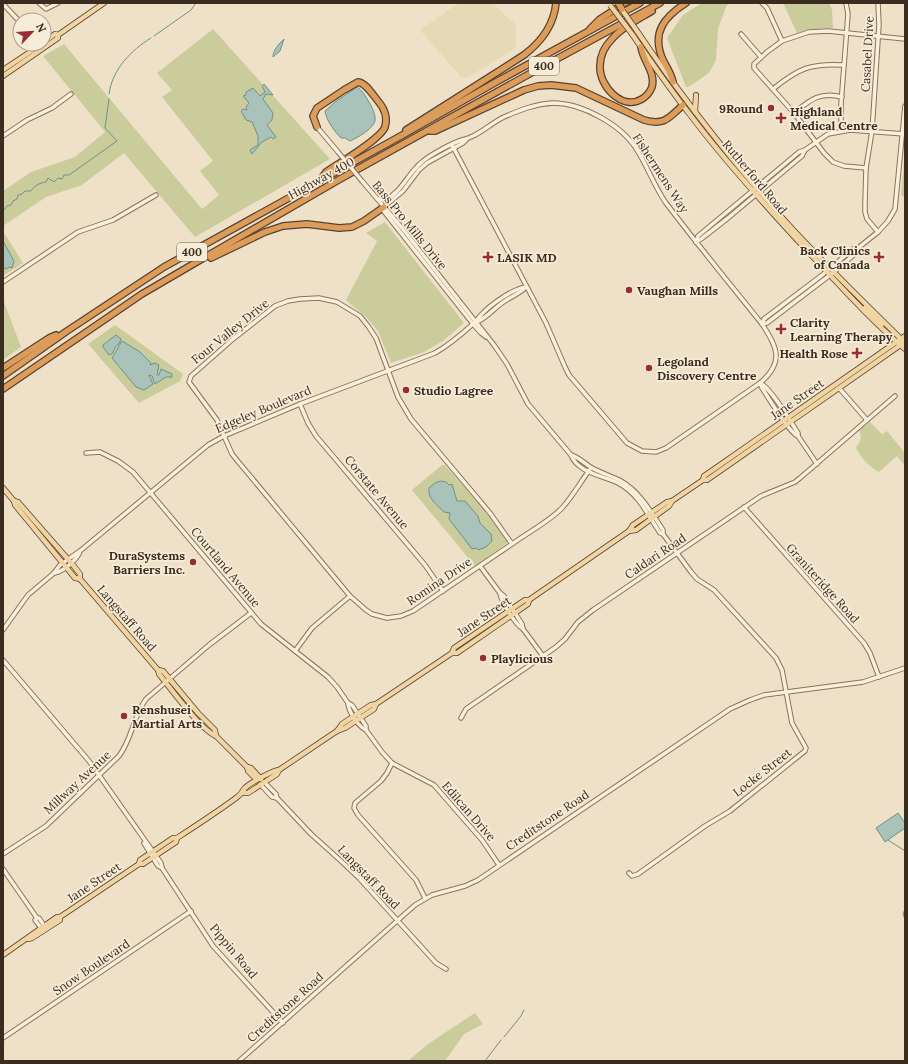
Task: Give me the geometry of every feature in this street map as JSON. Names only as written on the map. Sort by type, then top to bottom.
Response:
[{"type":"highway","points":[[398,137],[409,127],[533,48],[553,18],[556,3]]},
{"type":"highway","points":[[617,3],[622,9]]},
{"type":"highway","points":[[584,35],[600,19],[625,3]]},
{"type":"highway","name":"Highway 400","points":[[3,376],[67,331],[164,268],[640,3]]},
{"type":"highway","points":[[641,47],[642,53],[652,74],[652,88],[647,96],[640,100],[625,102],[618,99],[606,87],[600,67],[601,55],[606,45],[613,37],[654,10],[661,3]]},
{"type":"highway","name":"Highway 400","points":[[3,389],[142,294],[328,186],[661,3]]},
{"type":"highway","points":[[673,82],[672,74],[661,53],[659,39],[662,26],[669,16],[686,3]]},
{"type":"highway","points":[[317,127],[313,116],[317,108],[349,86],[358,82],[364,85],[380,104],[386,117],[385,126],[378,136],[326,172],[320,180]]},
{"type":"highway","points":[[428,130],[435,131],[524,90],[538,86],[551,85],[576,88],[644,120],[654,123],[664,120],[685,103]]},
{"type":"highway","points":[[195,263],[208,259],[258,235],[279,228],[307,224],[339,228],[352,227],[383,208]]},
{"type":"highway","points":[[3,368],[49,338],[67,331]]},
{"type":"main road","points":[[52,37],[55,34],[58,35],[104,3]]},
{"type":"main road","name":"Rutherford Road","points":[[609,4],[635,33],[673,82],[685,103],[695,112],[757,191]]},
{"type":"main road","name":"Rutherford Road","points":[[622,9],[641,47],[757,191],[830,272],[851,298],[902,341]]},
{"type":"main road","points":[[3,70],[31,52]]},
{"type":"main road","points":[[3,76],[33,52]]},
{"type":"main road","points":[[695,112],[696,95]]},
{"type":"main road","name":"Rutherford Road","points":[[830,272],[902,341],[905,349]]},
{"type":"main road","name":"Jane Street","points":[[787,421],[839,388],[902,341]]},
{"type":"main road","name":"Jane Street","points":[[3,955],[28,939],[30,935],[57,917],[60,917],[139,864],[143,864],[173,838],[177,838],[243,793],[248,793],[337,731],[345,728],[357,717],[374,709],[376,704],[452,653],[454,648],[512,612],[525,600],[529,600],[630,531],[636,530],[651,516],[669,506],[672,501],[703,480],[707,480],[787,421],[902,341]]},
{"type":"main road","name":"Langstaff Road","points":[[3,488],[14,501],[18,502],[67,563],[80,574],[80,579],[158,670],[163,671],[167,680],[215,730],[216,736],[247,767],[251,768],[262,783]]},
{"type":"main road","name":"Jane Street","points":[[243,793],[244,789],[259,779],[274,770],[279,770]]},
{"type":"street","points":[[39,3],[46,9],[58,3]]},
{"type":"street","points":[[762,3],[767,8],[782,42]]},
{"type":"street","points":[[842,131],[842,97],[848,14],[846,3]]},
{"type":"street","name":"Casabel Drive","points":[[878,3],[879,25],[872,131],[866,168],[865,212],[867,219],[878,232]]},
{"type":"street","points":[[3,4],[12,14]]},
{"type":"street","points":[[866,168],[844,166],[833,162],[815,142],[794,113],[754,68],[754,64],[782,42],[801,34],[816,31],[828,30],[905,39]]},
{"type":"street","points":[[741,34],[761,57]]},
{"type":"street","points":[[773,89],[792,74],[808,67],[817,65],[844,65]]},
{"type":"street","points":[[3,136],[27,120],[52,108],[71,94]]},
{"type":"street","points":[[794,113],[812,99],[819,96],[834,95],[842,97]]},
{"type":"street","name":"Fishermens Way","points":[[383,208],[403,191],[419,170],[462,140],[466,140],[485,130],[502,118],[530,106],[554,103],[569,105],[596,115],[616,127],[629,138],[665,201],[762,324],[775,347],[776,355],[773,368],[767,377],[760,383],[666,448],[656,452],[649,452],[635,448],[622,437],[569,375],[546,323],[526,286]]},
{"type":"street","points":[[762,324],[764,319],[857,252],[858,248],[878,232],[888,221],[895,209],[904,134],[905,106]]},
{"type":"street","name":"Bass Pro Mills Drive","points":[[317,127],[378,199],[383,208],[474,323],[501,354],[528,404],[573,459],[589,469],[626,484],[641,498],[651,516]]},
{"type":"street","points":[[696,242],[728,218],[757,191],[802,156],[805,150],[828,134],[850,130],[904,134]]},
{"type":"street","points":[[453,146],[526,286]]},
{"type":"street","name":"Fishermens Way","points":[[378,199],[382,201],[388,199],[400,189],[412,172],[424,161],[453,146]]},
{"type":"street","points":[[3,282],[78,232],[113,220],[156,195]]},
{"type":"street","name":"Edgeley Boulevard","points":[[3,630],[28,595],[54,573],[56,569],[67,563],[201,450],[224,436],[300,404],[435,353],[474,323],[481,320],[504,301],[523,291],[526,286]]},
{"type":"street","name":"Four Valley Drive","points":[[224,436],[217,420],[189,382],[191,376],[260,317],[276,306],[288,301],[311,298],[337,302],[360,316],[368,326],[376,338],[402,406],[410,419],[490,513],[512,544]]},
{"type":"street","points":[[760,383],[765,386],[787,421],[798,433],[798,436],[817,464]]},
{"type":"street","points":[[839,388],[867,420]]},
{"type":"street","name":"Caldari Road","points":[[462,718],[466,709],[565,639],[578,622],[593,610],[761,496],[795,482],[894,396]]},
{"type":"street","name":"Corstate Avenue","points":[[300,404],[308,423],[316,436],[425,565],[443,591]]},
{"type":"street","name":"Romina Drive","points":[[224,436],[236,459],[350,596],[366,610],[380,617],[386,618],[407,614],[480,566],[562,508],[589,469]]},
{"type":"street","name":"Courtland Avenue","points":[[86,453],[100,452],[118,461],[133,472],[261,624],[331,679],[338,686],[348,703],[352,705],[357,717]]},
{"type":"street","name":"Graniteridge Road","points":[[744,507],[864,644],[870,653],[879,677]]},
{"type":"street","name":"Locke Street","points":[[629,873],[632,876],[638,874],[709,823],[730,810],[805,751],[806,746],[795,731],[792,723],[782,670],[776,658],[714,590],[696,579],[660,532],[651,516]]},
{"type":"street","points":[[480,566],[500,593],[504,596],[519,626],[523,628],[543,656]]},
{"type":"street","points":[[295,651],[312,628],[350,596]]},
{"type":"street","name":"Millway Avenue","points":[[3,854],[46,826],[121,753],[138,711],[167,680],[209,644],[251,613]]},
{"type":"street","name":"Pippin Road","points":[[3,660],[85,757],[153,854],[158,866],[162,868],[213,946],[283,1023]]},
{"type":"street","name":"Creditstone Road","points":[[239,1061],[397,920],[426,898],[465,886],[478,880],[730,709],[764,695],[852,683],[879,677],[905,668]]},
{"type":"street","name":"Edilcan Drive","points":[[357,717],[362,728],[366,730],[392,763],[434,785],[482,840],[499,865]]},
{"type":"street","points":[[392,763],[384,777],[356,803],[354,808],[358,815],[416,880],[426,898]]},
{"type":"street","name":"Langstaff Road","points":[[262,783],[272,797],[277,798],[311,834],[354,874],[436,963],[446,969]]},
{"type":"street","points":[[3,869],[44,927]]},
{"type":"street","name":"Snow Boulevard","points":[[3,1038],[191,911]]},
{"type":"shaded area","points":[[459,3],[492,3],[515,24],[516,28],[516,45],[514,49],[467,78],[460,76],[420,30]]},
{"type":"green space","points":[[702,3],[729,3],[726,7],[718,29],[716,60],[709,73],[690,86],[686,87],[667,38],[683,15]]},
{"type":"green space","points":[[783,3],[829,3],[832,10],[833,28],[810,29],[797,33]]},
{"type":"green space","points":[[213,29],[330,159],[195,237],[124,153],[82,185],[46,197],[3,226],[3,191],[31,172],[75,157],[105,132],[43,56],[64,44],[202,209],[219,195],[200,171],[213,161],[162,97],[172,90],[157,73]]},
{"type":"green space","points":[[905,153],[905,198],[901,195]]},
{"type":"green space","points":[[385,222],[464,323],[443,341],[424,352],[391,363],[378,331],[366,317],[346,300],[377,241],[366,233]]},
{"type":"green space","points":[[3,231],[23,263],[3,276]]},
{"type":"green space","points":[[3,299],[21,347],[3,360]]},
{"type":"green space","points":[[115,325],[183,374],[180,381],[139,403],[88,344]]},
{"type":"green space","points":[[870,422],[882,434],[887,431],[905,453],[905,466],[897,456],[879,472],[869,465],[863,458],[856,447],[860,439],[859,430]]},
{"type":"green space","points":[[442,465],[445,465],[493,520],[507,540],[507,543],[475,566],[412,490]]},
{"type":"green space","points":[[475,1013],[483,1024],[464,1034],[445,1061],[408,1061],[428,1044]]},
{"type":"water","points":[[284,39],[280,51],[273,57],[278,45]]},
{"type":"water","points":[[264,84],[273,95],[266,94],[263,99],[273,113],[272,120],[267,125],[276,137],[273,139],[271,137],[262,142],[252,154],[250,150],[258,145],[258,136],[252,122],[246,120],[241,111],[243,109],[247,110],[246,107],[249,103],[243,96],[246,95],[246,92],[253,88],[260,96],[265,92],[262,86]]},
{"type":"water","points":[[357,87],[364,94],[371,106],[375,121],[368,130],[350,141],[345,138],[341,138],[336,133],[329,122],[325,111]]},
{"type":"water","points":[[3,241],[14,261],[12,268],[9,267],[6,269],[3,267]]},
{"type":"water","points":[[116,335],[121,339],[112,354],[109,355],[103,345]]},
{"type":"water","points":[[122,341],[140,352],[151,363],[150,365],[155,363],[159,365],[157,375],[159,375],[161,369],[172,374],[172,377],[166,377],[155,384],[152,376],[149,375],[153,384],[144,390],[136,387],[112,358]]},
{"type":"water","points":[[441,481],[446,482],[449,485],[452,484],[457,501],[465,501],[478,516],[480,523],[491,534],[492,541],[486,547],[478,550],[476,548],[472,549],[449,519],[450,513],[444,512],[431,498],[429,488],[435,483]]},
{"type":"water","points":[[898,813],[905,823],[905,828],[885,842],[876,828]]},
{"type":"waterway","points":[[154,36],[191,10],[196,3]]},
{"type":"waterway","points":[[109,94],[118,69],[136,48],[151,38]]},
{"type":"waterway","points":[[3,210],[7,206],[11,205],[13,201],[17,199],[18,195],[25,191],[31,191],[37,185],[46,182],[48,178],[54,182],[58,178],[62,179],[64,175],[69,175],[117,141],[105,128],[109,99]]},
{"type":"waterway","points":[[888,840],[905,851]]},
{"type":"waterway","points":[[904,917],[903,913],[905,910]]},
{"type":"waterway","points":[[504,1037],[524,1010]]},
{"type":"waterway","points":[[485,1061],[501,1040]]},
{"type":"place","name":"9Round","points":[[771,108]]},
{"type":"place","name":"Highland Medical Centre","points":[[781,118]]},
{"type":"place","name":"LASIK MD","points":[[488,257]]},
{"type":"place","name":"Back Clinics of Canada","points":[[879,257]]},
{"type":"place","name":"Vaughan Mills","points":[[629,290]]},
{"type":"place","name":"Clarity Learning Therapy","points":[[781,329]]},
{"type":"place","name":"Health Rose","points":[[857,353]]},
{"type":"place","name":"Legoland Discovery Centre","points":[[649,368]]},
{"type":"place","name":"Studio Lagree","points":[[406,390]]},
{"type":"place","name":"DuraSystems Barriers Inc.","points":[[193,562]]},
{"type":"place","name":"Playlicious","points":[[483,658]]},
{"type":"place","name":"Renshusei Martial Arts","points":[[124,716]]}]
